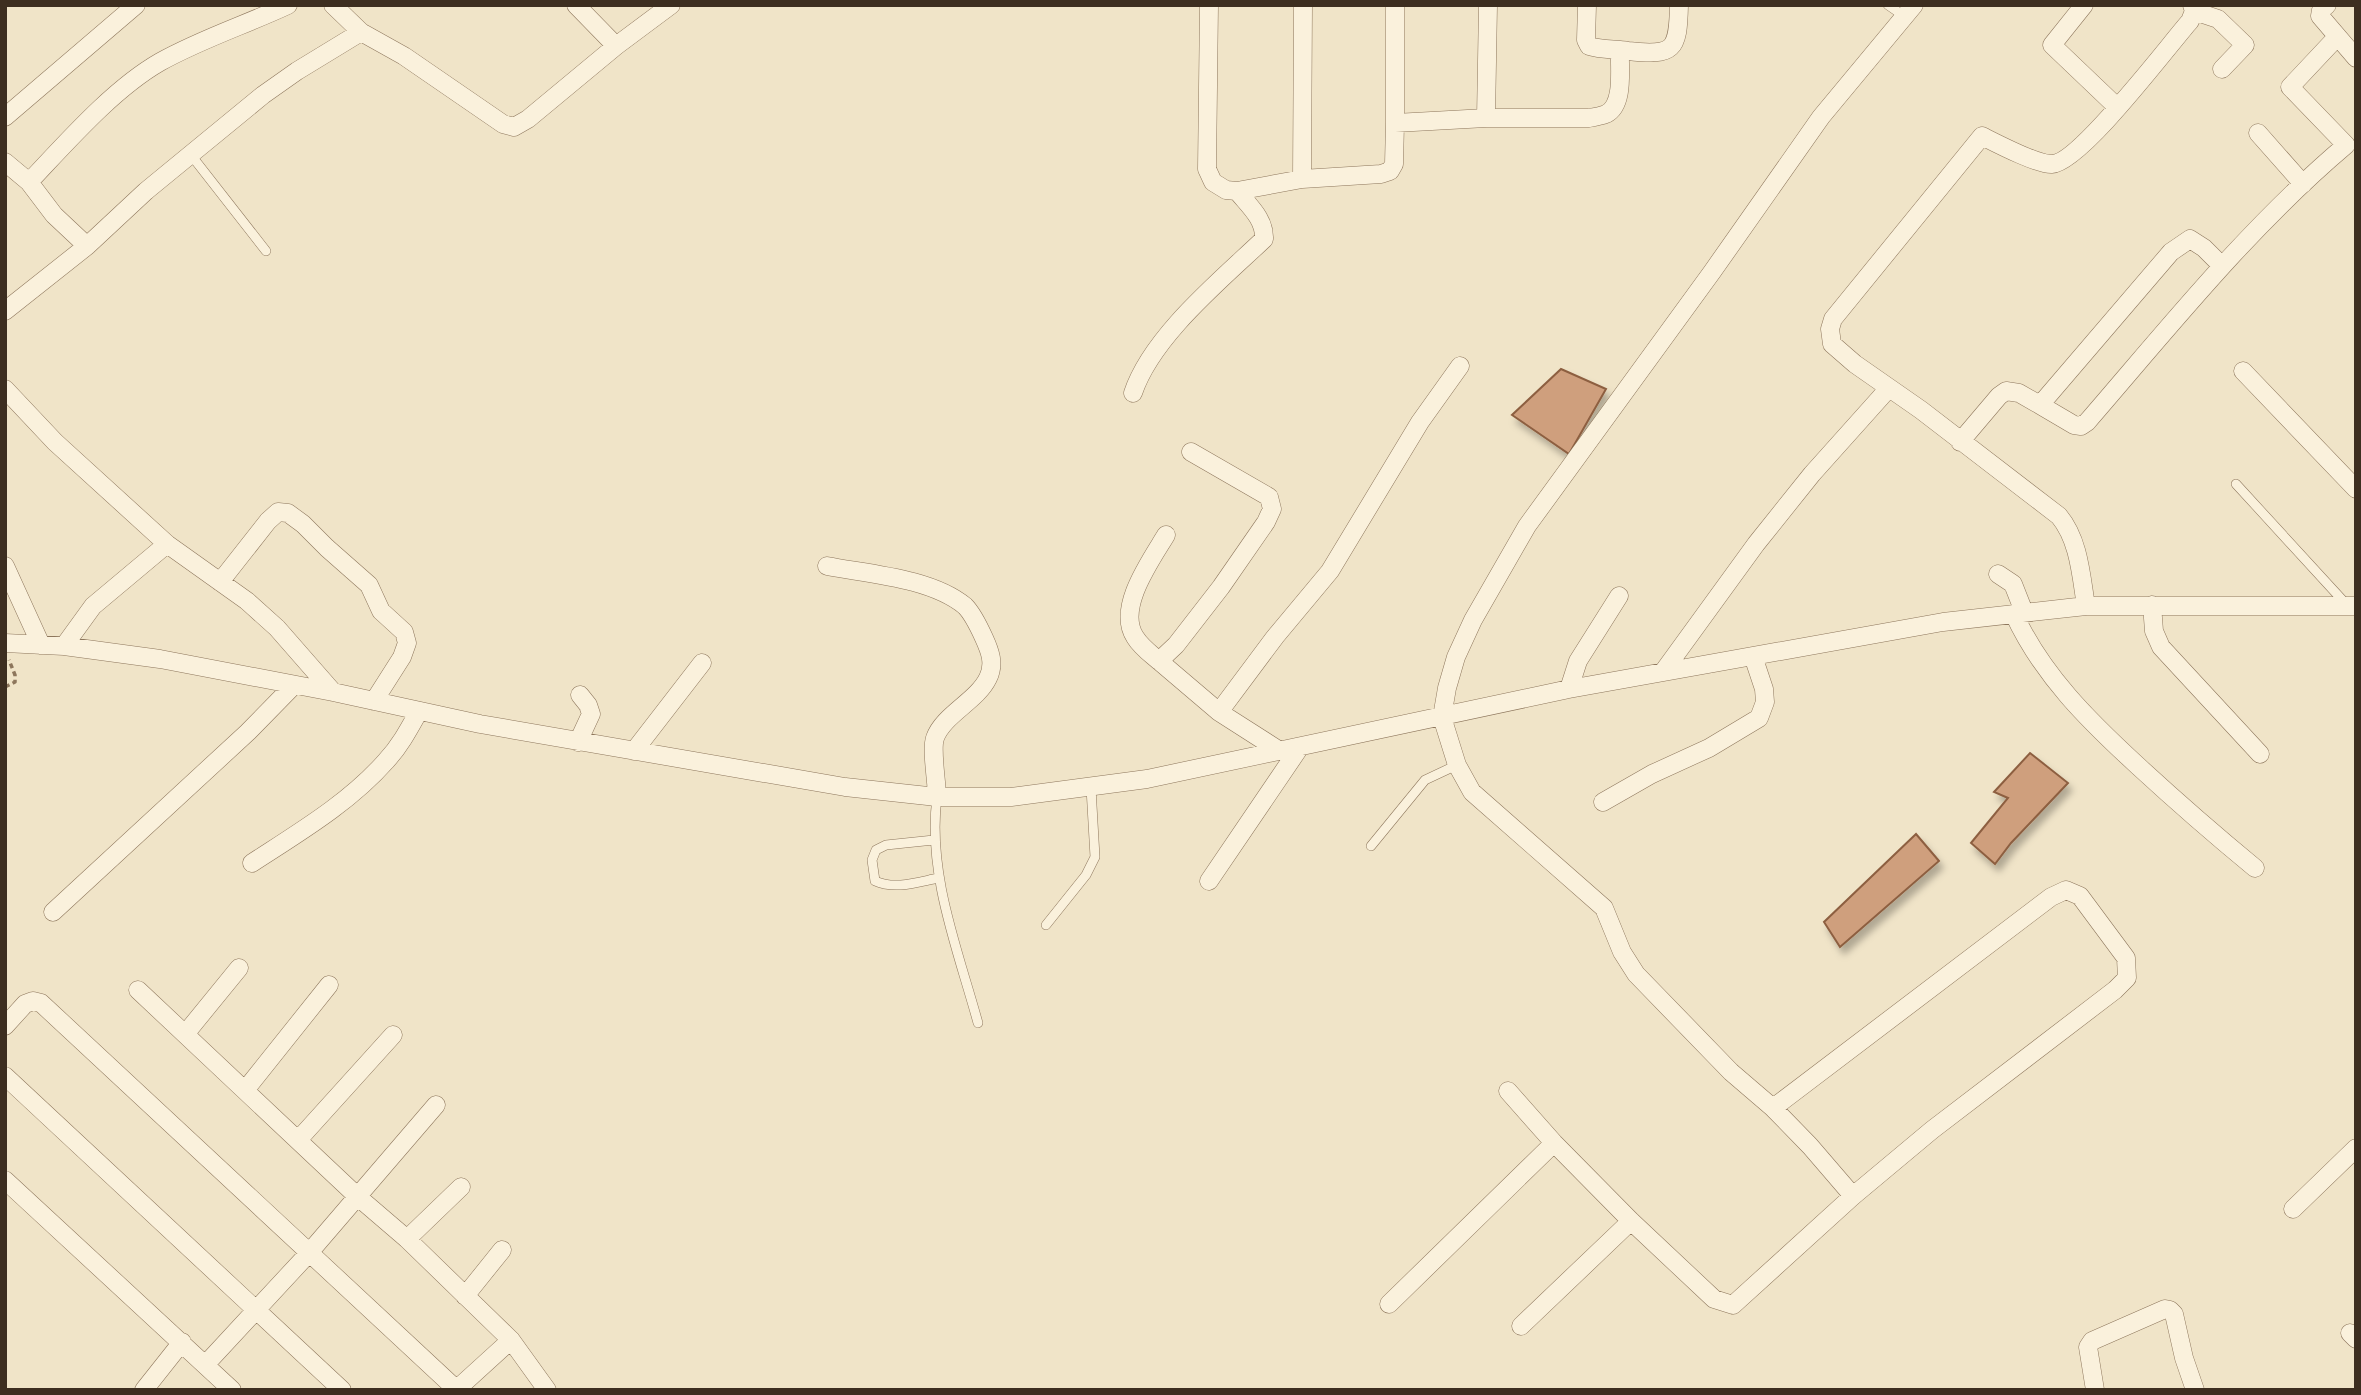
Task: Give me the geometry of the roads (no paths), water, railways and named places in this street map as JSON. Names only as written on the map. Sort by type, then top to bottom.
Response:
[{"type":"street","points":[[5,117],[136,5]]},
{"type":"street","points":[[29,182],[85,125],[147,71],[214,34],[288,5]]},
{"type":"street","points":[[333,5],[361,32],[404,56],[503,124],[514,127],[528,119],[616,46],[671,5]]},
{"type":"street","points":[[576,5],[616,46]]},
{"type":"street","points":[[1209,5],[1207,169],[1213,182],[1226,190],[1237,191],[1302,179],[1381,174],[1390,171],[1394,164],[1395,5]]},
{"type":"street","points":[[1302,179],[1303,5]]},
{"type":"street","points":[[1486,118],[1488,5]]},
{"type":"street","points":[[1587,5],[1587,44],[1592,47],[1654,54],[1670,49],[1678,35],[1679,5]]},
{"type":"street","points":[[2084,5],[2052,45],[2117,107]]},
{"type":"street","points":[[2327,5],[2321,10],[2320,16],[2356,58]]},
{"type":"street","points":[[2086,606],[2079,563],[2068,527],[2059,516],[1855,364],[1832,344],[1830,328],[1833,319],[1982,136],[2041,162],[2053,164],[2068,157],[2093,135],[2190,21],[2193,8],[2218,19],[2245,45],[2222,69]]},
{"type":"street","points":[[1853,1196],[1773,1108],[1731,1072],[1636,974],[1622,952],[1604,908],[1472,792],[1457,765],[1442,717],[1456,657],[1473,620],[1527,526],[1821,117],[1848,81],[1909,11]]},
{"type":"street","points":[[5,310],[87,246],[146,191],[297,71],[361,32]]},
{"type":"street","points":[[1960,442],[1999,396],[2007,391],[2019,393],[2074,425],[2081,426],[2222,266],[2303,184],[2346,145],[2290,87],[2337,37]]},
{"type":"street","points":[[1395,123],[1486,118],[1589,118],[1606,114],[1614,108],[1618,97],[1620,50]]},
{"type":"street","points":[[2258,133],[2303,184]]},
{"type":"street","points":[[5,162],[29,182],[54,215],[87,246]]},
{"type":"street","points":[[1133,393],[1144,366],[1168,335],[1264,239],[1265,228],[1259,217],[1237,191]]},
{"type":"street","points":[[2040,405],[2181,243],[2190,239],[2197,242],[2222,266]]},
{"type":"street","points":[[1219,712],[1275,637],[1330,571],[1401,451],[1460,366]]},
{"type":"street","points":[[2243,371],[2356,489]]},
{"type":"street","points":[[1663,672],[1772,524],[1812,474],[1889,388]]},
{"type":"street","points":[[5,389],[55,442],[167,544],[247,601],[277,628],[333,691]]},
{"type":"street","points":[[1159,661],[1176,645],[1221,587],[1272,509],[1269,497],[1191,452]]},
{"type":"street","points":[[220,582],[278,512],[288,513],[303,524],[369,584],[381,611],[404,632],[407,643],[402,657],[374,701]]},
{"type":"street","points":[[1166,534],[1133,597],[1129,620],[1134,635],[1159,661],[1219,712],[1280,751]]},
{"type":"street","points":[[64,646],[93,606],[167,544]]},
{"type":"street","points":[[5,566],[41,645]]},
{"type":"street","points":[[827,566],[922,584],[947,595],[966,607],[989,649],[992,665],[988,679],[941,728],[935,738],[933,750],[937,797]]},
{"type":"street","points":[[1998,574],[2013,584],[2021,630],[2076,708],[2162,789],[2255,868]]},
{"type":"street","points":[[1569,689],[1578,661],[1619,596]]},
{"type":"street","points":[[2152,605],[2154,632],[2161,647],[2260,754]]},
{"type":"street","points":[[5,643],[64,646],[160,659],[333,691],[578,742],[845,787],[937,797],[1012,797],[1147,779],[1569,689],[1943,622],[2086,606],[2351,606]]},
{"type":"street","points":[[1603,802],[1652,774],[1709,748],[1759,718],[1765,702],[1764,689],[1753,656]]},
{"type":"street","points":[[634,751],[702,663]]},
{"type":"street","points":[[53,912],[248,732],[293,685]]},
{"type":"street","points":[[578,742],[591,714],[580,695]]},
{"type":"street","points":[[252,863],[313,823],[386,762],[403,740],[419,711]]},
{"type":"street","points":[[1209,881],[1300,747]]},
{"type":"street","points":[[1508,1091],[1554,1143],[1631,1221],[1714,1299],[1733,1305],[1853,1196],[1943,1121],[2115,990],[2127,978],[2126,958],[2080,896],[2066,890],[2051,897],[1773,1108]]},
{"type":"street","points":[[186,1033],[239,968]]},
{"type":"street","points":[[246,1089],[329,985]]},
{"type":"street","points":[[138,990],[358,1197],[407,1239],[511,1340],[547,1390]]},
{"type":"street","points":[[5,1026],[25,1004],[33,1000],[41,1003],[457,1390],[511,1340]]},
{"type":"street","points":[[299,1139],[393,1035]]},
{"type":"street","points":[[5,1076],[342,1390]]},
{"type":"street","points":[[206,1364],[309,1254],[436,1105]]},
{"type":"street","points":[[1389,1304],[1554,1143]]},
{"type":"street","points":[[2293,1209],[2356,1147]]},
{"type":"street","points":[[5,1180],[232,1390]]},
{"type":"street","points":[[407,1239],[461,1187]]},
{"type":"street","points":[[1521,1326],[1631,1221]]},
{"type":"street","points":[[465,1296],[502,1250]]},
{"type":"street","points":[[2095,1390],[2088,1346],[2092,1341],[2165,1310],[2174,1314],[2195,1390]]},
{"type":"street","points":[[144,1390],[182,1342]]},
{"type":"lane","points":[[1888,5],[1909,11]]},
{"type":"lane","points":[[191,155],[266,251]]},
{"type":"lane","points":[[2236,484],[2351,606]]},
{"type":"lane","points":[[1371,846],[1425,780],[1457,765]]},
{"type":"lane","points":[[1046,925],[1086,875],[1095,857],[1091,788]]},
{"type":"lane","points":[[937,797],[934,840],[938,878],[978,1023]]},
{"type":"lane","points":[[934,840],[886,845],[876,849],[872,860],[875,881],[882,884],[892,886],[938,878]]}]
